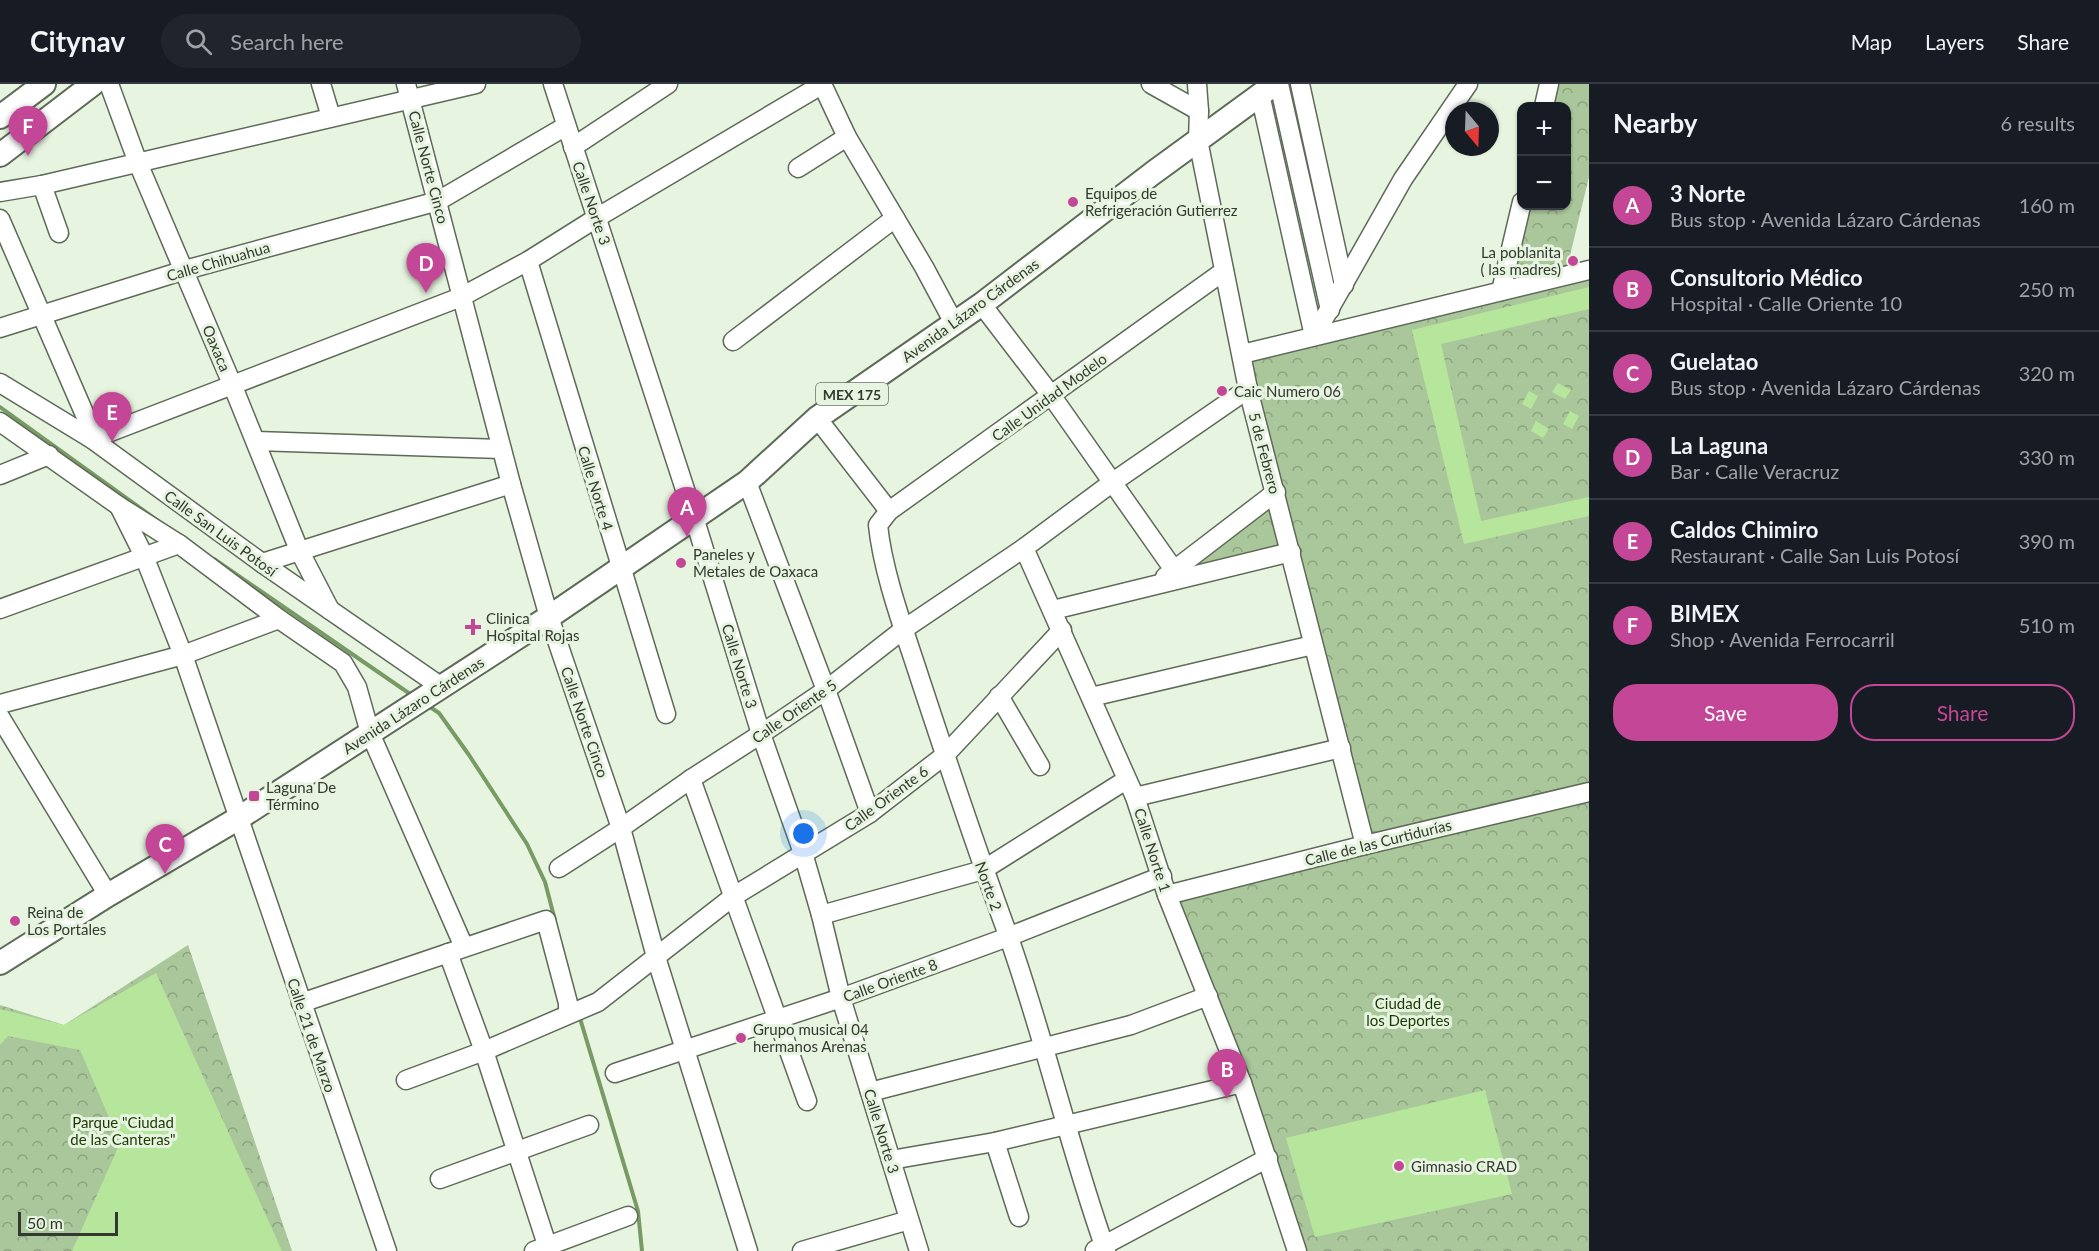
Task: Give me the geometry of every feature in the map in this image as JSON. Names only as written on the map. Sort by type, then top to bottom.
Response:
[{"type":"main road","points":[[0,117],[44,84]]},
{"type":"main road","points":[[0,155],[109,86]]},
{"type":"main road","name":"Avenida Lázaro Cárdenas","points":[[0,963],[108,895],[239,818],[549,617],[747,482],[817,418],[982,304],[1271,87]]},
{"type":"street","points":[[321,84],[331,117]]},
{"type":"street","points":[[0,192],[42,185],[331,117],[409,92],[476,84]]},
{"type":"street","name":"Calle Norte 3","points":[[554,84],[694,517],[761,734],[803,853],[841,998],[919,1251]]},
{"type":"street","points":[[573,147],[668,84]]},
{"type":"street","points":[[0,219],[93,439],[461,297],[528,261],[822,84],[848,137],[954,323]]},
{"type":"street","points":[[1151,84],[1199,111]]},
{"type":"street","name":"5 de Febrero","points":[[1197,84],[1198,140],[1248,389],[1365,845]]},
{"type":"street","points":[[1300,84],[1344,285]]},
{"type":"street","points":[[1314,336],[1404,179],[1468,84]]},
{"type":"street","points":[[1545,102],[1549,84]]},
{"type":"street","name":"Oaxaca","points":[[109,86],[138,163],[185,270],[299,550],[330,610]]},
{"type":"street","points":[[1271,87],[1330,310]]},
{"type":"street","points":[[1271,87],[1314,336]]},
{"type":"street","name":"Calle Norte Cinco","points":[[409,92],[501,449],[549,617],[621,828],[657,957],[748,1251]]},
{"type":"street","name":"Calle Chihuahua","points":[[0,328],[185,270],[438,201],[566,126]]},
{"type":"street","points":[[798,168],[848,137]]},
{"type":"street","points":[[42,185],[59,233]]},
{"type":"street","points":[[1501,291],[1519,210]]},
{"type":"street","points":[[733,341],[895,218]]},
{"type":"street","name":"Calle Norte 4","points":[[528,261],[666,714]]},
{"type":"street","points":[[1242,354],[1589,270]]},
{"type":"street","name":"Calle Unidad Modelo","points":[[884,518],[1224,271]]},
{"type":"street","points":[[986,310],[1051,395],[1173,570]]},
{"type":"street","name":"Calle San Luis Potosí","points":[[0,383],[93,439],[330,610],[426,696]]},
{"type":"street","name":"Calle Oriente 5","points":[[558,868],[826,690],[904,629],[1024,548],[1113,482],[1248,389]]},
{"type":"street","points":[[817,418],[884,518]]},
{"type":"street","points":[[0,422],[119,506],[179,544],[279,619],[343,663],[357,687],[370,733],[456,950],[484,1051],[517,1152],[543,1249],[628,1216]]},
{"type":"street","points":[[256,441],[501,449]]},
{"type":"street","points":[[0,475],[49,455]]},
{"type":"street","points":[[747,482],[870,813]]},
{"type":"street","points":[[262,563],[511,484]]},
{"type":"street","points":[[1157,584],[1275,492]]},
{"type":"street","name":"Calle 21 de Marzo","points":[[119,506],[144,556],[183,655],[387,1251]]},
{"type":"street","name":"Norte 2","points":[[884,518],[880,544],[904,629],[983,870],[1045,1048],[1101,1249]]},
{"type":"street","points":[[0,609],[179,544]]},
{"type":"street","name":"Calle Norte 1","points":[[1024,548],[1135,797],[1167,895],[1242,1083],[1297,1251]]},
{"type":"street","points":[[1053,610],[1291,552]]},
{"type":"street","points":[[0,704],[183,655],[279,619]]},
{"type":"street","name":"Calle Oriente 6","points":[[406,1080],[484,1051],[594,1004],[734,897],[870,813],[945,755],[1062,630]]},
{"type":"street","points":[[1091,697],[1313,645]]},
{"type":"street","points":[[999,696],[1040,766]]},
{"type":"street","points":[[0,717],[108,895]]},
{"type":"street","points":[[1135,797],[1341,748]]},
{"type":"street","points":[[691,778],[807,1101]]},
{"type":"street","points":[[821,915],[983,870],[1126,780]]},
{"type":"street","name":"Calle de las Curtidurías","points":[[1167,895],[1589,792]]},
{"type":"street","name":"Calle Oriente 8","points":[[615,1072],[841,998],[1008,937],[1162,876]]},
{"type":"street","points":[[301,1003],[546,920],[570,1013]]},
{"type":"street","points":[[870,1092],[1131,1025],[1208,996]]},
{"type":"street","points":[[891,1160],[995,1142],[1242,1083]]},
{"type":"street","points":[[440,1179],[588,1125]]},
{"type":"street","points":[[995,1142],[1019,1217]]},
{"type":"street","points":[[1101,1249],[1268,1158]]},
{"type":"street","points":[[802,1251],[831,1247],[909,1220]]},
{"type":"green space","name":"Ciudad de los Deportes","points":[[1548,84],[1589,84],[1589,177],[1567,268],[1589,264],[1589,1251],[1297,1251],[1175,883],[1353,838],[1284,561],[1150,583],[1270,489],[1236,346],[1498,285],[1517,207],[1517,210],[1571,210],[1571,102],[1543,102]]},
{"type":"green space","name":"Parque \"Ciudad de las Canteras\"","points":[[188,945],[292,1251],[0,1251],[0,1005],[64,1025]]},
{"type":"building","points":[[1589,287],[1589,309],[1441,344],[1481,521],[1589,497],[1589,516],[1464,544],[1412,330]]},
{"type":"building","points":[[1558,383],[1571,390],[1565,399],[1552,392]]},
{"type":"building","points":[[1529,391],[1538,396],[1531,409],[1522,404]]},
{"type":"building","points":[[1570,411],[1579,416],[1572,429],[1563,424]]},
{"type":"building","points":[[1536,421],[1549,429],[1543,438],[1531,431]]},
{"type":"building","points":[[156,973],[282,1251],[72,1251],[120,1143],[80,1050],[8,1036],[0,1045],[0,1009],[64,1025]]},
{"type":"building","name":"Gimnasio CRAD","points":[[1485,1090],[1512,1194],[1315,1237],[1286,1138]]},
{"type":"waterway","points":[[0,407],[161,523]]},
{"type":"waterway","points":[[214,559],[413,696]]},
{"type":"waterway","points":[[427,705],[439,713],[527,844],[545,882],[555,920]]},
{"type":"waterway","points":[[579,1015],[638,1211],[642,1251]]},
{"type":"place","name":"BIMEX","points":[[28,156]]},
{"type":"place","name":"Equipos de Refrigeración Gutierrez","points":[[1073,202]]},
{"type":"place","name":"La poblanita ( las madres)","points":[[1573,261]]},
{"type":"place","name":"La Laguna","points":[[426,293]]},
{"type":"place","name":"Caic Numero 06","points":[[1222,391]]},
{"type":"place","name":"Caldos Chimiro","points":[[112,442]]},
{"type":"place","name":"3 Norte","points":[[687,537]]},
{"type":"place","name":"Paneles y Metales de Oaxaca","points":[[681,563]]},
{"type":"place","name":"Clinica Hospital Rojas","points":[[473,627]]},
{"type":"place","name":"Laguna De Término","points":[[254,796]]},
{"type":"place","name":"Guelatao","points":[[165,874]]},
{"type":"place","name":"Reina de Los Portales","points":[[15,921]]},
{"type":"place","name":"Grupo musical 04 hermanos Arenas","points":[[741,1038]]},
{"type":"place","name":"Consultorio Médico","points":[[1227,1099]]},
{"type":"place","name":"Gimnasio CRAD","points":[[1399,1166]]}]
